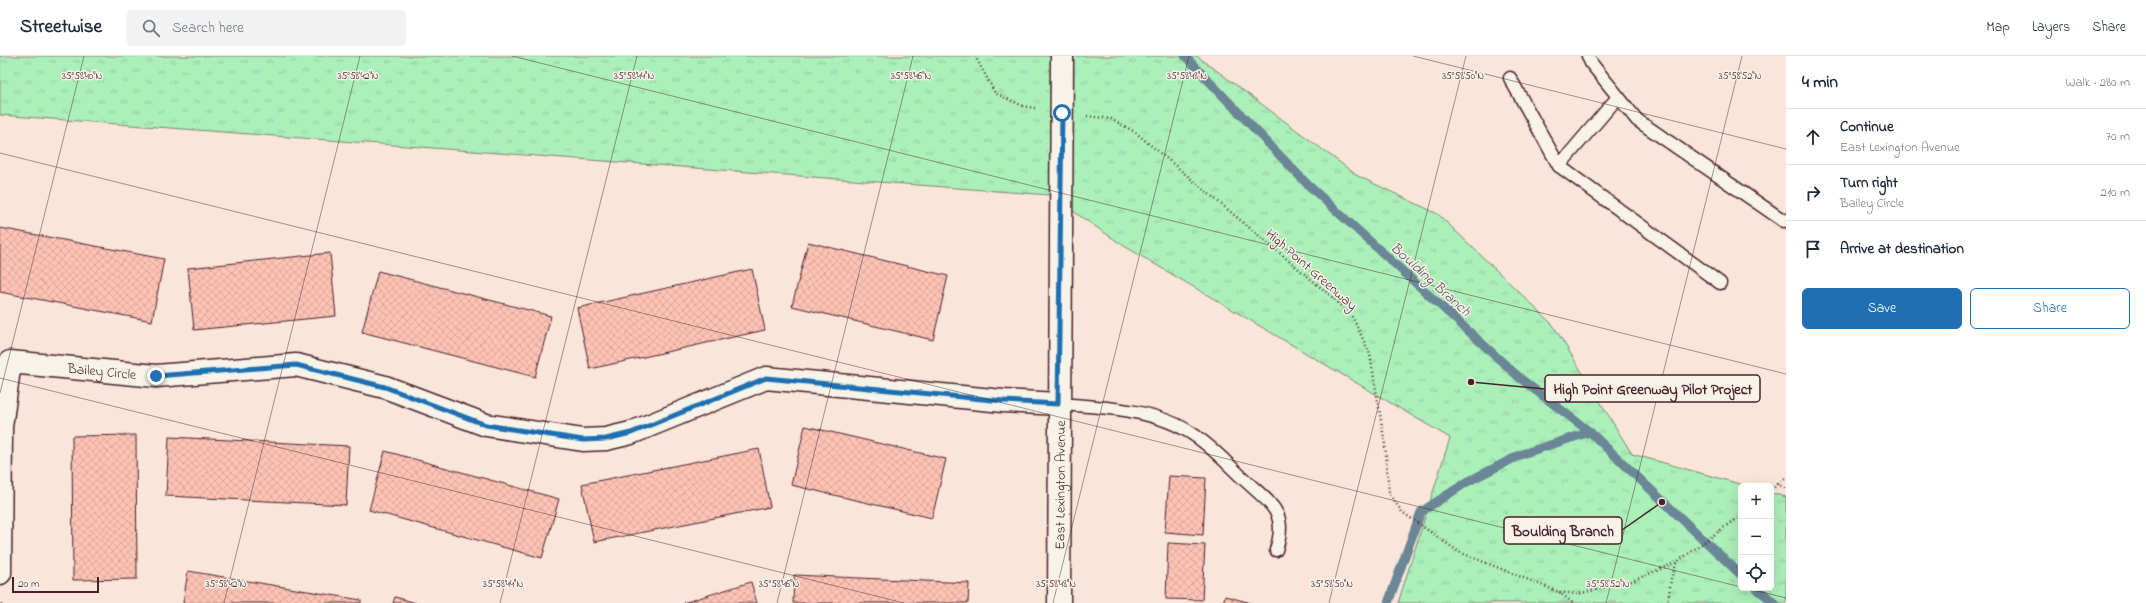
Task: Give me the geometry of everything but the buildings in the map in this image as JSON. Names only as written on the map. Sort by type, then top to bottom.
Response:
[{"type":"street","name":"East Lexington Avenue","points":[[1059,603],[1058,404],[1062,56]]},
{"type":"street","name":"Bailey Circle","points":[[0,572],[1,427],[5,361],[156,376],[296,365],[385,387],[486,425],[583,440],[606,439],[631,433],[766,378],[1003,401],[1058,404]]},
{"type":"lane","points":[[1588,56],[1591,63],[1636,120],[1784,221],[1786,220]]},
{"type":"lane","points":[[1510,78],[1559,166],[1720,283]]},
{"type":"lane","points":[[1559,166],[1618,97]]},
{"type":"lane","points":[[1058,404],[1137,412],[1162,420],[1193,434],[1218,452],[1275,509],[1281,522],[1281,535],[1276,550]]},
{"type":"path","points":[[975,56],[995,93],[1023,106],[1040,109]]},
{"type":"path","name":"High Point Greenway","points":[[1086,116],[1111,119],[1135,132],[1331,296],[1353,318],[1370,354],[1385,444],[1389,493],[1402,512],[1459,552],[1559,592],[1578,594],[1632,581],[1677,562],[1738,517]]},
{"type":"path","points":[[1774,487],[1786,477]]},
{"type":"path","points":[[1778,484],[1786,489]]},
{"type":"path","points":[[1668,603],[1672,579],[1677,562]]},
{"type":"path","name":"High Point Greenway","points":[[1559,592],[1573,603]]},
{"type":"green space","points":[[0,56],[1197,56],[1358,176],[1438,214],[1553,325],[1632,454],[1738,483],[1738,591],[1774,591],[1774,494],[1786,497],[1786,603],[1398,603],[1450,438],[1124,246],[1049,195],[0,115]]},
{"type":"waterway","name":"Boulding Branch","points":[[1185,56],[1307,184],[1521,379],[1590,432],[1738,572]]},
{"type":"waterway","points":[[1388,603],[1421,512],[1467,482],[1522,454],[1590,432]]},
{"type":"waterway","name":"Boulding Branch","points":[[1760,591],[1775,603]]},
{"type":"place","name":"High Point Greenway Pilot Project","points":[[1471,382]]},
{"type":"place","name":"Boulding Branch","points":[[1662,502]]},
{"type":"route","points":[[156,376],[296,365],[385,387],[486,425],[583,440],[606,439],[631,433],[766,378],[1003,401],[1058,404],[1062,113]]}]
